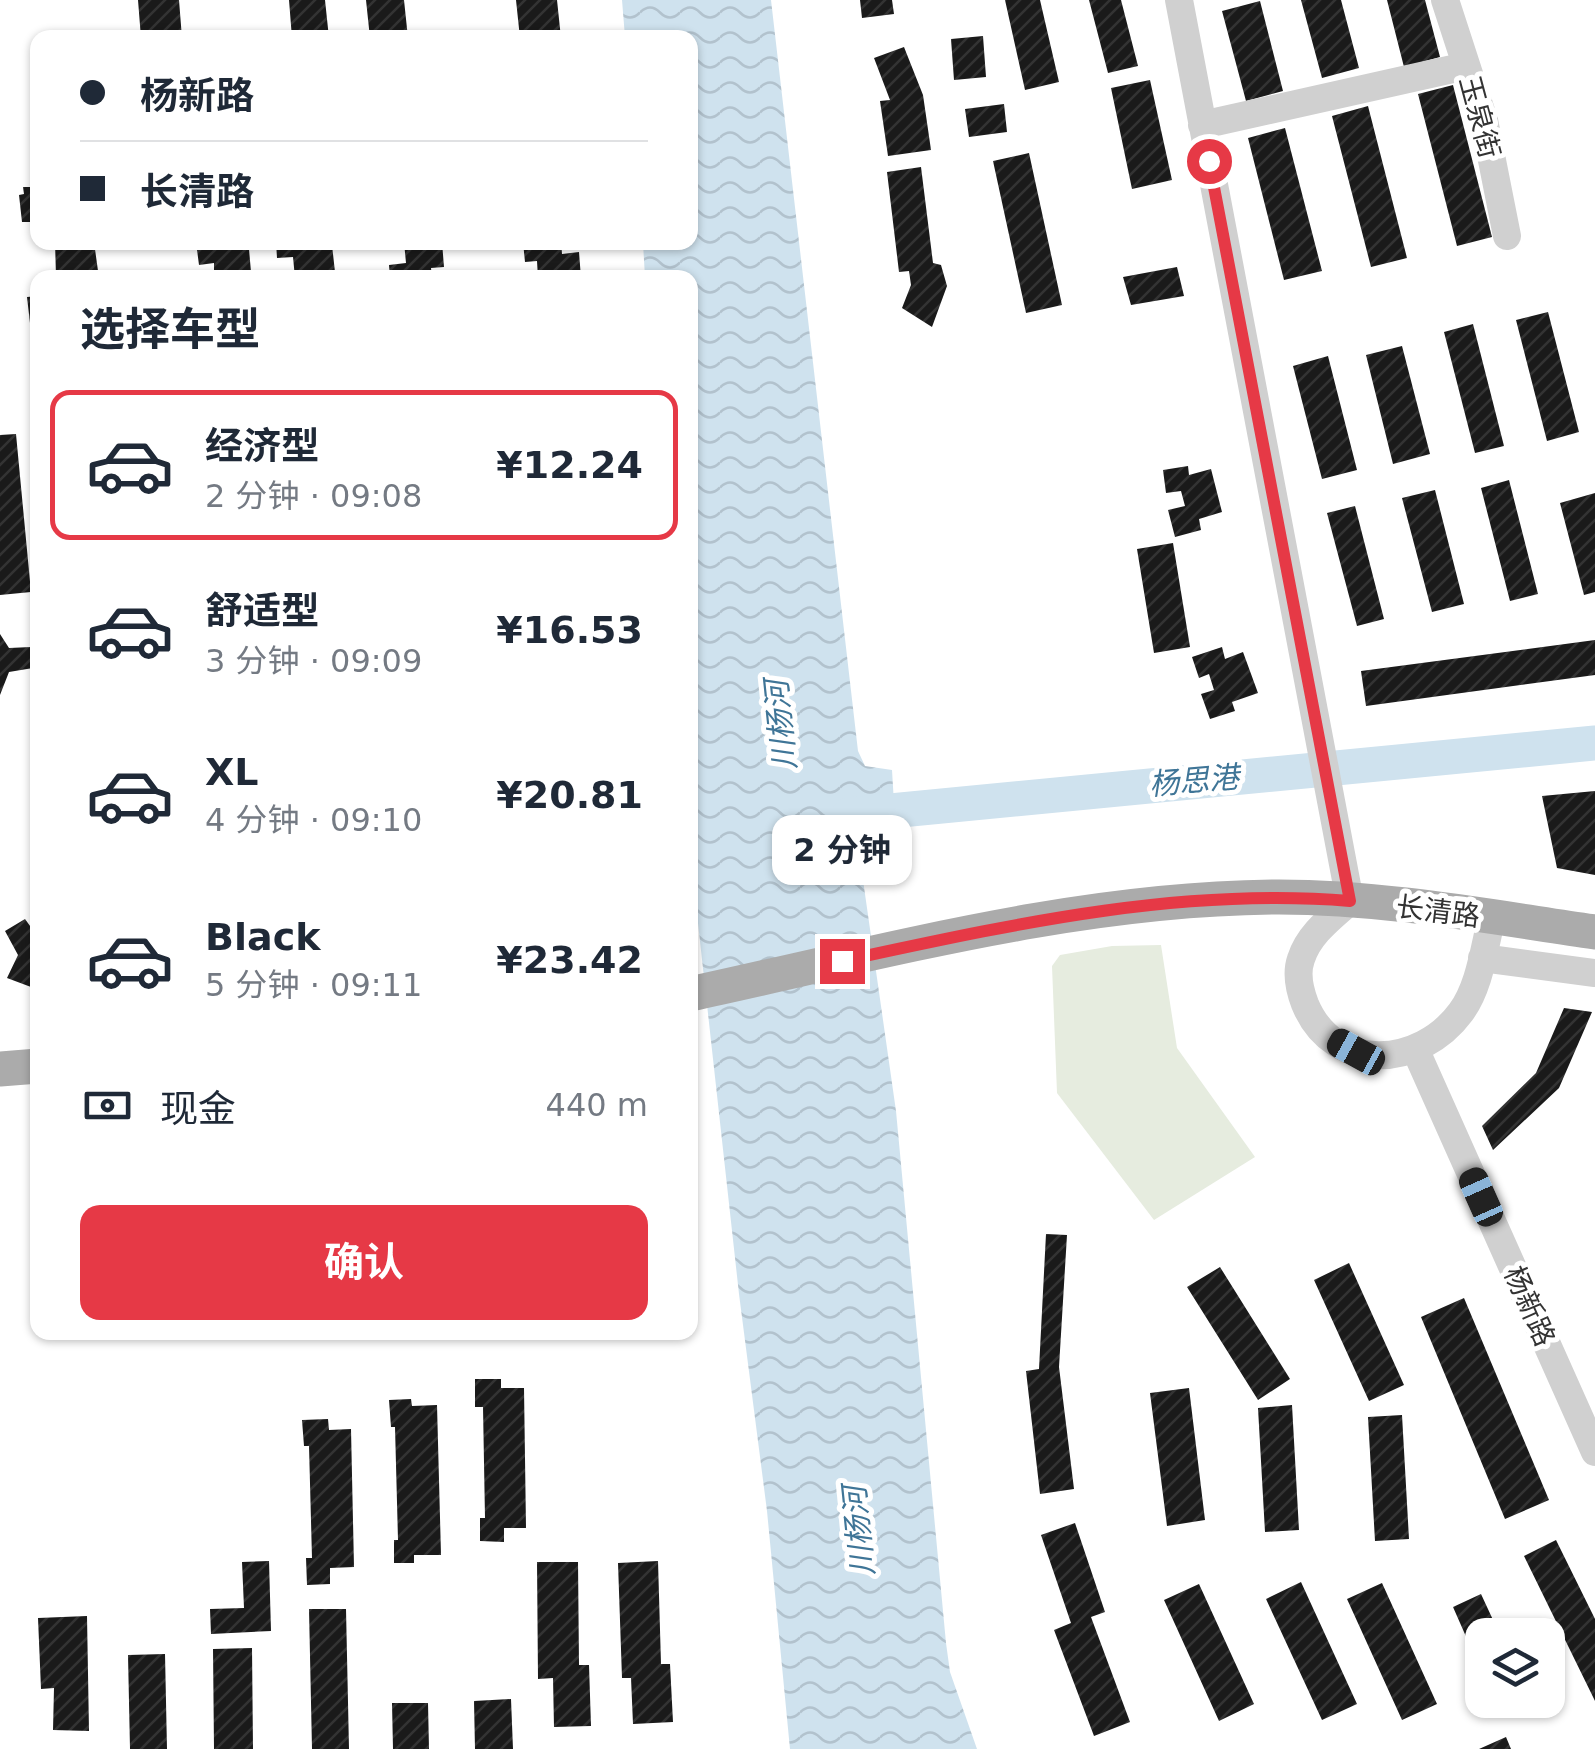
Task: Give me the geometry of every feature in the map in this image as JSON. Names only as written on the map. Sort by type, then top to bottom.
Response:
[{"type":"main road","name":"长清路","points":[[698,992],[1011,924],[1103,908],[1277,897],[1350,901],[1595,932]]},
{"type":"main road","points":[[0,1069],[30,1067]]},
{"type":"street","points":[[1179,0],[1350,901],[1311,937],[1300,962],[1300,991],[1310,1016],[1328,1037],[1356,1052],[1388,1056],[1416,1051],[1445,1032],[1464,1009],[1492,917]]},
{"type":"street","name":"玉泉街","points":[[1445,0],[1484,120],[1507,236]]},
{"type":"street","points":[[1202,126],[1466,66]]},
{"type":"street","points":[[1482,958],[1595,973]]},
{"type":"street","name":"杨新路","points":[[1416,1051],[1595,1452]]},
{"type":"shaded area","points":[[1161,945],[1177,1048],[1255,1157],[1154,1220],[1057,1093],[1052,966],[1060,955],[1112,946]]},
{"type":"water","name":"川杨河","points":[[622,0],[771,0],[858,751],[865,766],[892,770],[896,837],[870,843],[862,873],[896,1111],[946,1643],[950,1672],[977,1749],[790,1749],[767,1511],[698,923],[698,270],[645,270],[643,250],[698,250],[698,30],[624,30]]},
{"type":"building","points":[[138,0],[179,0],[181,30],[140,30]]},
{"type":"building","points":[[289,0],[325,0],[328,30],[291,30]]},
{"type":"building","points":[[366,0],[404,0],[407,30],[369,30]]},
{"type":"building","points":[[516,0],[557,0],[560,30],[519,30]]},
{"type":"building","points":[[860,0],[892,0],[894,14],[862,18]]},
{"type":"building","points":[[1005,0],[1040,0],[1059,82],[1025,90]]},
{"type":"building","points":[[1089,0],[1121,0],[1138,66],[1108,73]]},
{"type":"building","points":[[1301,0],[1341,0],[1359,68],[1322,78]]},
{"type":"building","points":[[1387,0],[1425,0],[1440,57],[1404,67]]},
{"type":"building","points":[[1260,1],[1283,91],[1246,101],[1222,11]]},
{"type":"building","points":[[983,36],[986,77],[954,80],[951,39]]},
{"type":"building","points":[[904,47],[923,95],[931,150],[888,156],[880,101],[890,100],[874,58]]},
{"type":"building","points":[[1150,80],[1172,180],[1132,189],[1111,88]]},
{"type":"building","points":[[1453,85],[1492,237],[1457,246],[1418,94]]},
{"type":"building","points":[[1004,104],[1007,132],[969,137],[965,109]]},
{"type":"building","points":[[1368,106],[1407,258],[1371,267],[1332,116]]},
{"type":"building","points":[[1285,128],[1322,271],[1284,280],[1248,138]]},
{"type":"building","points":[[1029,153],[1062,305],[1026,313],[993,161]]},
{"type":"building","points":[[921,167],[933,263],[941,265],[947,286],[932,327],[902,308],[911,285],[909,271],[899,272],[887,172]]},
{"type":"building","points":[[23,187],[30,187],[30,222],[22,222],[19,195],[24,194]]},
{"type":"building","points":[[55,250],[95,250],[98,270],[56,270]]},
{"type":"building","points":[[197,250],[249,250],[251,270],[214,270],[214,263],[199,265]]},
{"type":"building","points":[[276,250],[333,250],[335,270],[294,270],[293,257],[277,258]]},
{"type":"building","points":[[405,250],[443,250],[444,267],[389,270],[389,265],[406,263]]},
{"type":"building","points":[[524,250],[579,252],[580,270],[538,270],[537,261],[525,262]]},
{"type":"building","points":[[1177,267],[1184,296],[1131,305],[1123,277]]},
{"type":"building","points":[[1548,312],[1579,432],[1547,441],[1516,320]]},
{"type":"building","points":[[1473,324],[1504,446],[1475,453],[1444,332]]},
{"type":"building","points":[[1402,346],[1430,454],[1393,464],[1366,355]]},
{"type":"building","points":[[1328,356],[1357,470],[1322,479],[1293,366]]},
{"type":"building","points":[[16,434],[30,592],[0,595],[0,435]]},
{"type":"building","points":[[1188,466],[1189,475],[1211,469],[1222,512],[1199,519],[1201,530],[1175,537],[1168,510],[1185,506],[1181,491],[1166,493],[1163,470]]},
{"type":"building","points":[[1509,480],[1538,594],[1510,601],[1481,488]]},
{"type":"building","points":[[1435,490],[1464,604],[1432,612],[1402,498]]},
{"type":"building","points":[[1595,493],[1595,592],[1584,595],[1560,503]]},
{"type":"building","points":[[1355,506],[1384,619],[1357,626],[1327,513]]},
{"type":"building","points":[[1173,543],[1190,647],[1154,653],[1137,549]]},
{"type":"building","points":[[0,634],[9,648],[30,647],[30,668],[9,672],[0,695]]},
{"type":"building","points":[[1595,640],[1595,675],[1366,706],[1361,671]]},
{"type":"building","points":[[1222,647],[1225,659],[1243,652],[1258,693],[1232,702],[1235,711],[1210,719],[1201,694],[1214,690],[1209,674],[1199,678],[1192,657]]},
{"type":"building","points":[[1595,791],[1595,875],[1557,868],[1542,796]]},
{"type":"building","points":[[25,919],[30,926],[30,987],[7,978],[18,955],[5,931]]},
{"type":"building","points":[[1564,1008],[1592,1012],[1559,1088],[1493,1150],[1482,1126],[1536,1073]]},
{"type":"building","points":[[1046,1234],[1067,1235],[1059,1367],[1074,1489],[1040,1494],[1026,1371],[1039,1369]]},
{"type":"building","points":[[1349,1263],[1404,1385],[1369,1401],[1314,1280]]},
{"type":"building","points":[[1220,1267],[1290,1379],[1258,1400],[1187,1287]]},
{"type":"building","points":[[1464,1298],[1549,1500],[1505,1519],[1421,1317]]},
{"type":"building","points":[[475,1379],[501,1379],[501,1388],[524,1388],[526,1528],[504,1528],[504,1542],[480,1541],[480,1518],[485,1518],[483,1407],[475,1407]]},
{"type":"building","points":[[1189,1388],[1205,1520],[1167,1526],[1150,1393]]},
{"type":"building","points":[[411,1399],[412,1406],[437,1405],[441,1555],[414,1555],[414,1563],[394,1563],[394,1540],[398,1540],[395,1427],[391,1427],[389,1400]]},
{"type":"building","points":[[1292,1405],[1299,1530],[1265,1532],[1258,1408]]},
{"type":"building","points":[[1402,1415],[1409,1539],[1375,1541],[1368,1417]]},
{"type":"building","points":[[328,1419],[329,1430],[351,1429],[354,1567],[330,1568],[330,1584],[307,1585],[306,1558],[312,1558],[309,1446],[304,1446],[302,1420]]},
{"type":"building","points":[[1075,1523],[1105,1612],[1091,1617],[1130,1722],[1094,1736],[1054,1630],[1071,1623],[1041,1535]]},
{"type":"building","points":[[1556,1540],[1595,1619],[1595,1701],[1565,1640],[1565,1618],[1554,1618],[1524,1556]]},
{"type":"building","points":[[269,1561],[271,1631],[211,1634],[210,1609],[244,1608],[242,1562]]},
{"type":"building","points":[[658,1561],[661,1664],[670,1664],[673,1722],[633,1724],[631,1678],[622,1678],[618,1563]]},
{"type":"building","points":[[537,1562],[578,1562],[579,1665],[589,1665],[591,1726],[554,1727],[553,1678],[538,1679]]},
{"type":"building","points":[[1301,1582],[1357,1704],[1322,1720],[1266,1599]]},
{"type":"building","points":[[1382,1583],[1437,1704],[1402,1720],[1347,1599]]},
{"type":"building","points":[[1199,1584],[1254,1704],[1219,1721],[1164,1600]]},
{"type":"building","points":[[1481,1594],[1492,1618],[1465,1618],[1465,1634],[1453,1607]]},
{"type":"building","points":[[309,1609],[346,1609],[349,1749],[312,1749]]},
{"type":"building","points":[[87,1616],[89,1731],[53,1730],[54,1688],[41,1689],[38,1618]]},
{"type":"building","points":[[252,1648],[253,1749],[214,1749],[213,1649]]},
{"type":"building","points":[[165,1654],[167,1749],[130,1749],[128,1655]]},
{"type":"building","points":[[511,1699],[513,1749],[475,1749],[474,1701]]},
{"type":"building","points":[[392,1703],[428,1703],[429,1749],[393,1749]]},
{"type":"building","points":[[1506,1737],[1511,1749],[1479,1749]]},
{"type":"waterway","name":"杨思港","points":[[849,815],[1595,743]]},
{"type":"route","points":[[842,961],[1103,908],[1277,897],[1350,901],[1209,161]]}]
